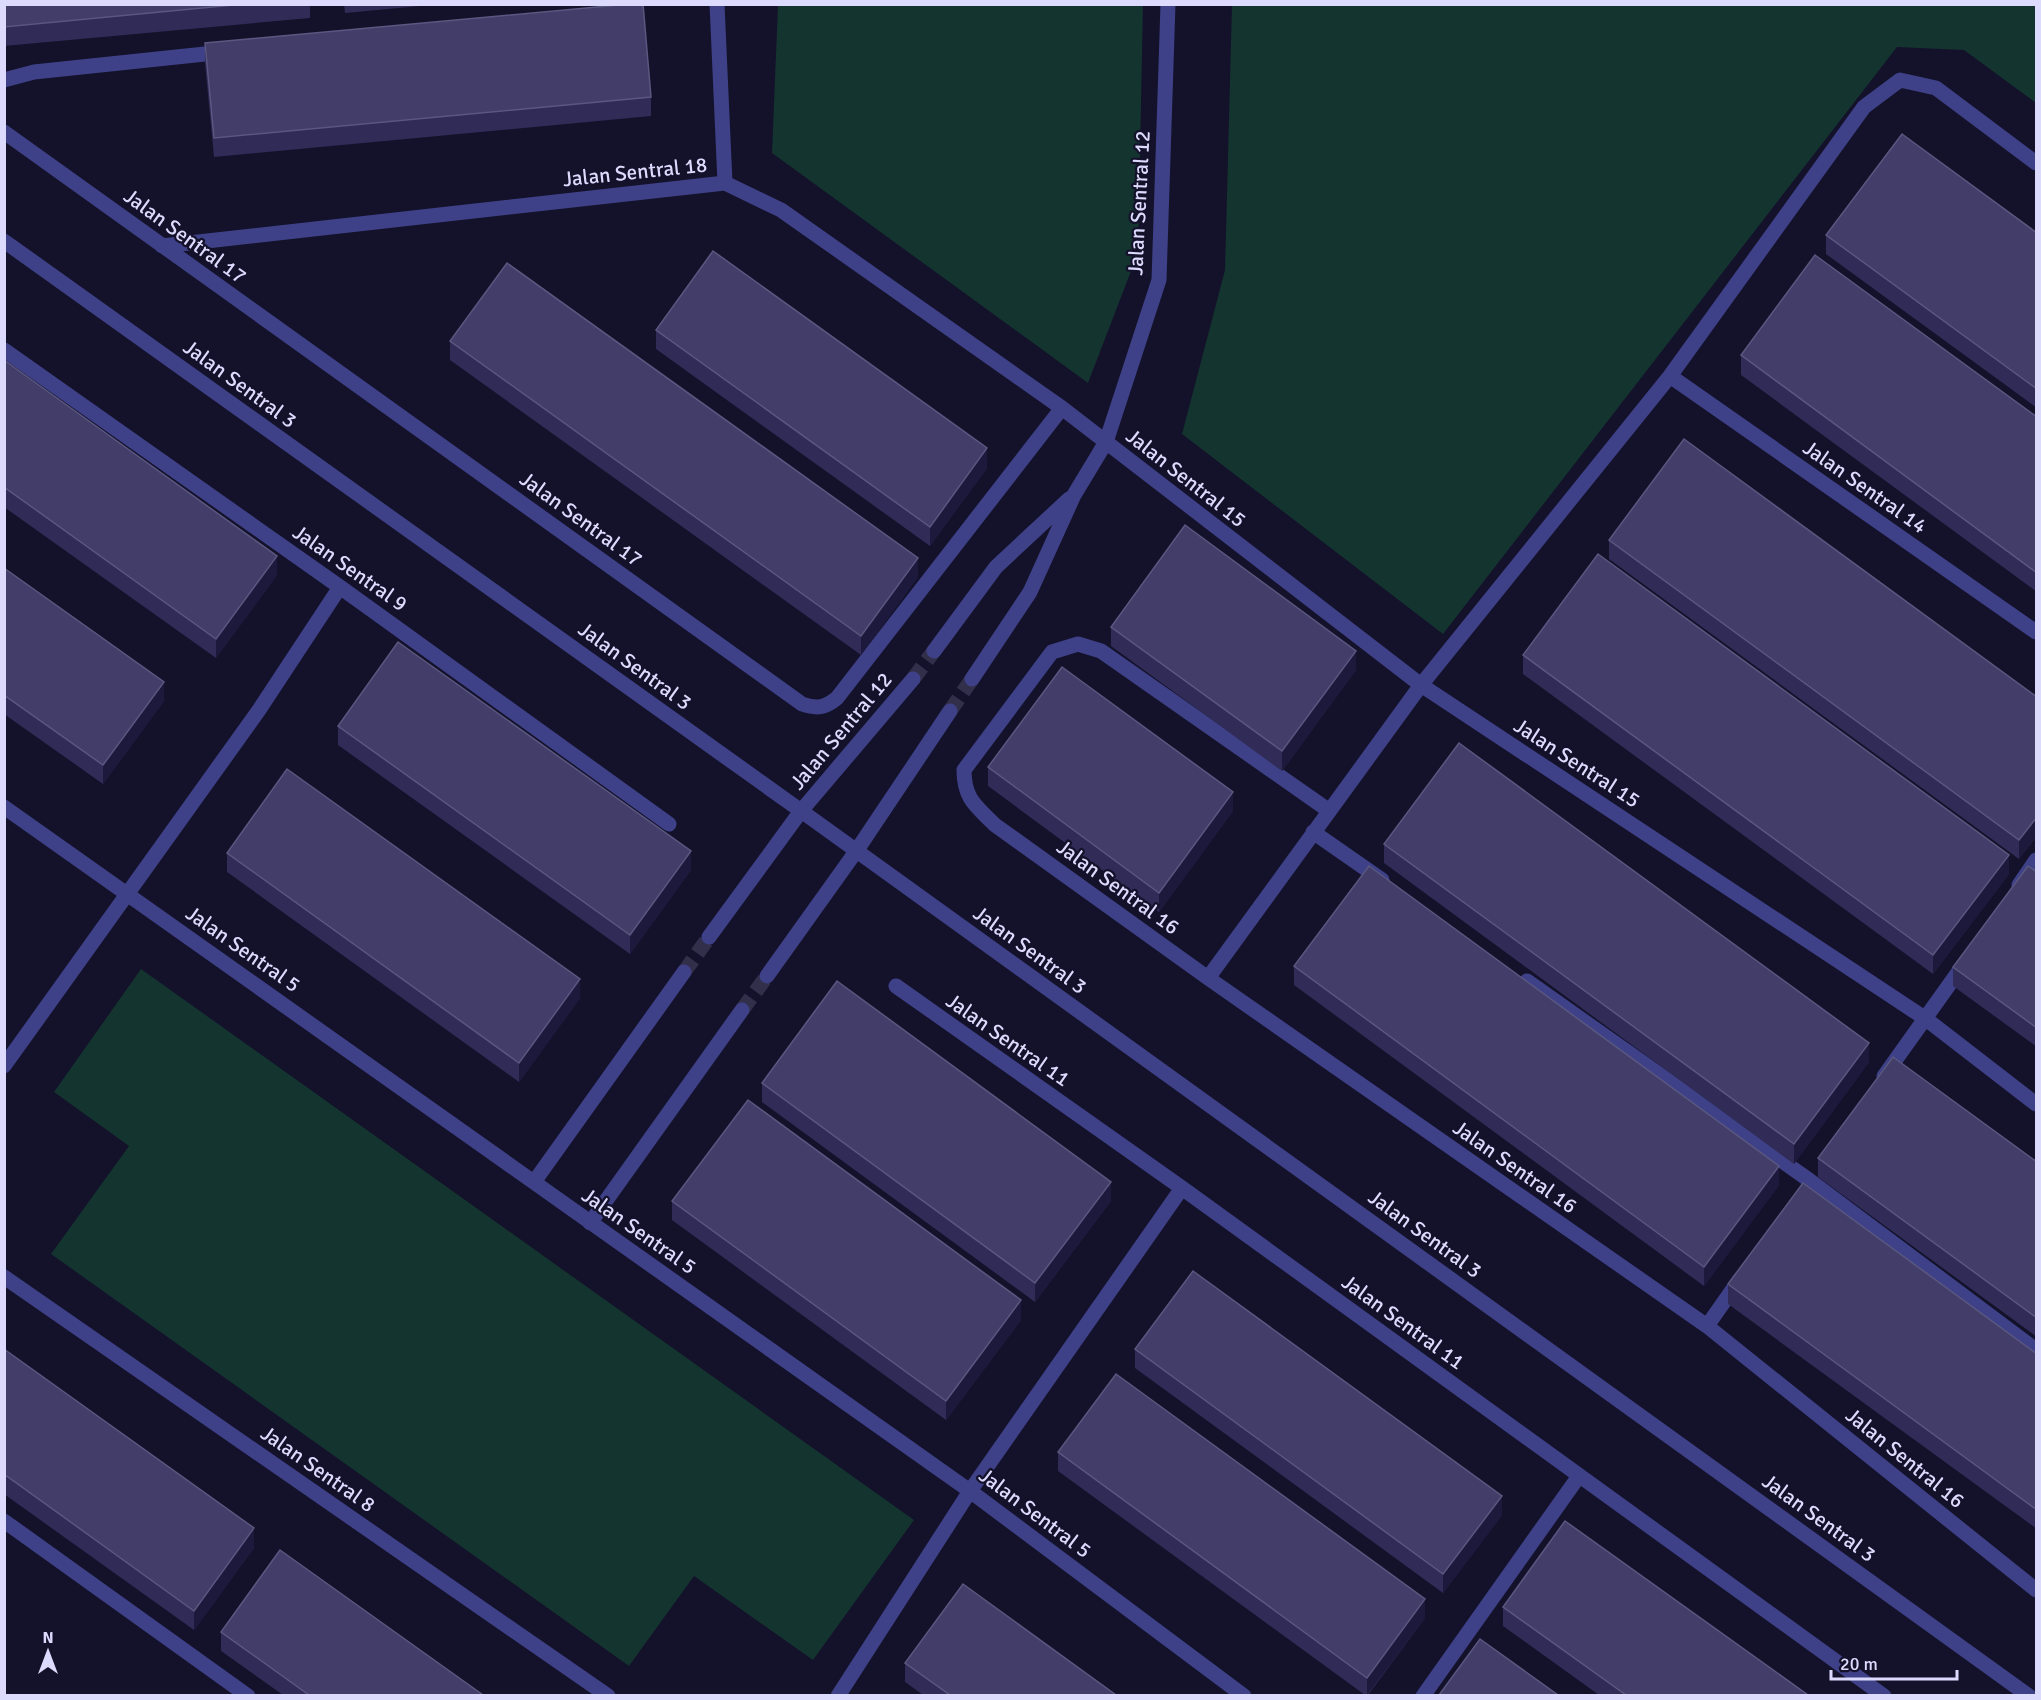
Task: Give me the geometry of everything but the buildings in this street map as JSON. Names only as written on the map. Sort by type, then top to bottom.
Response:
[{"type":"street","points":[[717,4],[725,183]]},
{"type":"street","name":"Jalan Sentral 12","points":[[972,679],[1030,592],[1074,495],[1106,442],[1159,280],[1168,4]]},
{"type":"street","points":[[4,80],[34,72],[234,51]]},
{"type":"street","points":[[1208,978],[1421,685],[1670,376],[1864,107],[1900,80],[1936,88],[2037,163]]},
{"type":"street","name":"Jalan Sentral 17","points":[[4,132],[792,697],[814,708],[827,706],[837,698],[1062,408]]},
{"type":"street","name":"Jalan Sentral 18","points":[[162,246],[725,183],[781,210],[1062,408],[1106,442]]},
{"type":"street","name":"Jalan Sentral 3","points":[[4,241],[857,850],[2029,1695]]},
{"type":"street","name":"Jalan Sentral 9","points":[[4,350],[340,587],[669,824]]},
{"type":"street","name":"Jalan Sentral 14","points":[[1670,376],[2037,632]]},
{"type":"street","name":"Jalan Sentral 15","points":[[1106,442],[1421,685],[1926,1019],[2037,1104]]},
{"type":"street","name":"Jalan Sentral 12","points":[[934,651],[996,567],[1074,495]]},
{"type":"street","points":[[4,1066],[259,710],[340,587]]},
{"type":"street","name":"Jalan Sentral 16","points":[[1328,810],[1101,651],[1078,644],[1052,652],[964,770],[964,788],[973,804],[995,825],[1208,978],[1707,1326],[2037,1590]]},
{"type":"street","name":"Jalan Sentral 12","points":[[709,937],[801,811],[913,679]]},
{"type":"street","points":[[767,976],[857,850],[950,711]]},
{"type":"street","name":"Jalan Sentral 5","points":[[4,807],[970,1491],[1244,1695]]},
{"type":"street","points":[[1313,832],[1391,886]]},
{"type":"street","points":[[2011,897],[2037,860]]},
{"type":"street","points":[[1878,1085],[1972,954]]},
{"type":"street","points":[[534,1182],[684,972]]},
{"type":"street","points":[[1517,975],[1809,1180],[2037,1350]]},
{"type":"street","name":"Jalan Sentral 11","points":[[896,986],[1182,1188],[1884,1695]]},
{"type":"street","points":[[590,1222],[742,1010]]},
{"type":"street","points":[[838,1695],[970,1491],[1182,1188]]},
{"type":"street","points":[[1707,1326],[1748,1267]]},
{"type":"street","name":"Jalan Sentral 8","points":[[4,1277],[608,1695]]},
{"type":"street","points":[[1423,1695],[1580,1476]]},
{"type":"street","points":[[4,1521],[248,1695]]},
{"type":"green space","points":[[778,5],[1143,5],[1138,253],[1088,383],[772,153]]},
{"type":"green space","points":[[1232,5],[2036,5],[2036,103],[1964,50],[1897,47],[1443,634],[1182,434],[1225,270]]},
{"type":"green space","points":[[141,969],[914,1520],[813,1660],[694,1576],[629,1666],[51,1254],[129,1146],[54,1092]]},
{"type":"tunnel","points":[[913,679],[934,651]]},
{"type":"tunnel","points":[[950,711],[972,679]]},
{"type":"tunnel","points":[[684,972],[709,937]]},
{"type":"tunnel","points":[[742,1010],[767,976]]}]
